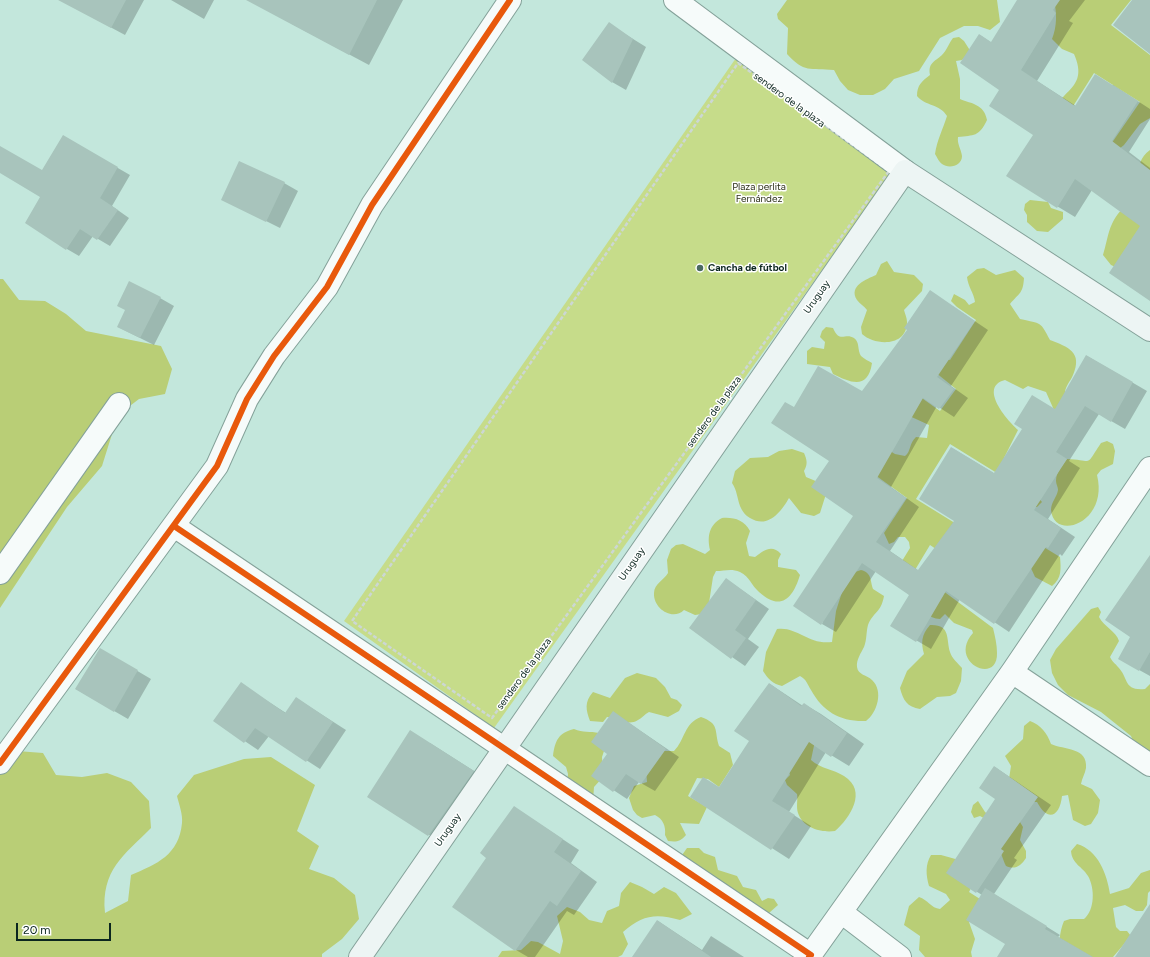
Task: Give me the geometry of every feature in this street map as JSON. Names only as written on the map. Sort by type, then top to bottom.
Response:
[{"type":"main road","points":[[905,170],[1150,330]]},
{"type":"main road","name":"Uruguay","points":[[360,957],[905,170]]},
{"type":"street","points":[[0,763],[217,466],[247,399],[274,356],[327,286],[372,205],[510,0]]},
{"type":"street","points":[[675,0],[905,170]]},
{"type":"street","points":[[0,573],[119,404]]},
{"type":"street","points":[[174,526],[810,956],[1012,672],[1150,468]]},
{"type":"street","points":[[1012,672],[1150,765]]},
{"type":"street","points":[[840,912],[900,957]]},
{"type":"green space","points":[[787,0],[997,0],[1000,22],[990,30],[978,26],[964,26],[940,38],[919,71],[894,79],[885,89],[873,95],[860,95],[848,90],[840,81],[834,70],[803,67],[787,54],[788,28],[778,19],[777,14]]},
{"type":"green space","points":[[1054,0],[1131,0],[1111,25],[1150,55],[1150,118],[1140,124],[1124,145],[1113,154],[1101,156],[1091,152],[1082,142],[1071,135],[1058,130],[1055,120],[1056,109],[1075,84],[1078,76],[1078,67],[1074,54],[1062,49],[1052,39],[1056,25]],"holes":[[[1094,73],[1140,102],[1109,147],[1065,119]]]},
{"type":"green space","points":[[959,37],[964,41],[971,52],[962,60],[956,61],[960,79],[960,99],[977,105],[983,111],[987,120],[981,130],[976,134],[958,137],[962,156],[960,162],[955,166],[945,166],[939,161],[935,154],[947,116],[937,107],[920,99],[917,96],[917,92],[920,84],[930,75],[932,63],[944,53],[953,38]]},
{"type":"green space","name":"Plaza perlita Fernández","points":[[736,58],[893,171],[494,728],[344,621]]},
{"type":"green space","points":[[1150,150],[1150,202],[1139,168],[1144,156]]},
{"type":"green space","points":[[1030,200],[1048,202],[1051,208],[1063,212],[1063,219],[1048,232],[1037,231],[1027,222],[1027,215],[1024,210],[1025,204]]},
{"type":"green space","points":[[1123,208],[1145,217],[1122,270],[1111,265],[1103,255],[1114,219]]},
{"type":"green space","points":[[887,261],[894,272],[914,275],[923,284],[922,291],[904,310],[907,322],[906,330],[902,336],[896,340],[882,342],[875,341],[862,334],[861,327],[867,310],[857,300],[855,291],[860,284],[876,275],[881,264]]},
{"type":"green space","points":[[984,268],[996,275],[1015,270],[1024,278],[1022,290],[1010,304],[1020,319],[1040,324],[1050,340],[1068,348],[1075,356],[1076,361],[1076,367],[1065,392],[1073,403],[1054,410],[1046,392],[1028,386],[1023,389],[1005,380],[997,384],[994,389],[994,396],[997,404],[1018,430],[1004,458],[1042,502],[1037,507],[1032,507],[1016,530],[1060,557],[1061,565],[1058,580],[1052,586],[1035,577],[1030,566],[979,578],[930,545],[915,570],[993,628],[997,650],[995,663],[990,668],[983,669],[969,661],[966,653],[967,644],[973,633],[972,630],[954,623],[945,614],[940,619],[925,613],[919,608],[894,574],[910,548],[909,542],[905,537],[898,537],[894,542],[889,544],[884,533],[907,498],[875,475],[869,438],[895,454],[905,456],[916,437],[927,438],[929,425],[905,414],[919,396],[940,411],[956,389],[930,368],[946,359],[950,360],[976,320],[951,301],[954,294],[965,300],[969,305],[975,302],[967,277],[977,269]],"holes":[[[950,444],[1013,483],[979,538],[916,499]]]},
{"type":"green space","points":[[0,279],[3,279],[19,300],[45,301],[66,314],[86,331],[161,346],[172,369],[165,394],[139,399],[118,415],[102,466],[67,507],[0,608]]},
{"type":"green space","points":[[826,327],[833,328],[840,337],[848,336],[854,338],[857,342],[861,356],[872,363],[870,372],[863,381],[852,382],[833,374],[830,367],[807,364],[807,351],[812,347],[824,349],[825,342],[820,337],[822,331]]},
{"type":"green space","points":[[1107,441],[1113,444],[1115,451],[1113,464],[1101,470],[1097,475],[1099,492],[1095,505],[1089,516],[1070,526],[1061,525],[1054,520],[1051,510],[1058,490],[1056,481],[1060,469],[1067,459],[1088,461],[1101,443]]},
{"type":"green space","points":[[792,449],[804,453],[807,462],[804,471],[806,477],[818,482],[826,494],[820,513],[814,516],[801,513],[789,498],[782,509],[768,520],[757,521],[749,517],[741,508],[732,483],[735,471],[750,458],[768,457],[779,451]]},
{"type":"green space","points":[[722,518],[738,520],[748,527],[750,531],[746,543],[749,556],[755,557],[768,549],[774,549],[781,554],[778,560],[778,567],[796,570],[800,575],[794,590],[785,600],[774,601],[759,592],[746,576],[740,572],[731,570],[716,571],[713,577],[709,603],[702,614],[695,615],[684,610],[675,614],[664,612],[657,604],[654,590],[668,573],[667,560],[671,549],[676,545],[683,544],[705,554],[710,550],[710,531],[714,524]]},
{"type":"green space","points":[[861,570],[865,571],[869,575],[873,589],[884,596],[881,606],[872,617],[868,625],[865,644],[857,662],[859,672],[870,678],[878,690],[878,702],[873,713],[866,721],[849,720],[827,710],[816,698],[806,681],[800,676],[782,686],[771,681],[763,671],[766,652],[777,629],[791,630],[816,641],[832,642],[836,611],[842,592],[855,572]]},
{"type":"green space","points":[[1098,607],[1101,612],[1099,617],[1115,634],[1119,641],[1110,657],[1112,661],[1121,671],[1127,683],[1133,688],[1145,689],[1150,684],[1150,767],[1136,748],[1131,736],[1101,712],[1068,695],[1058,685],[1052,673],[1050,660],[1056,649],[1091,609]]},
{"type":"green space","points":[[930,625],[937,625],[945,630],[951,654],[962,668],[961,681],[956,693],[950,696],[937,697],[920,709],[912,707],[906,702],[900,688],[907,671],[924,654],[922,639]]},
{"type":"green space","points":[[637,673],[656,678],[665,687],[671,698],[677,700],[682,705],[679,711],[668,717],[649,712],[634,722],[626,722],[611,717],[607,717],[603,722],[590,721],[587,703],[593,692],[610,698],[625,678]]},
{"type":"green space","points":[[701,717],[714,725],[719,746],[730,753],[733,765],[719,787],[708,779],[697,778],[688,796],[707,807],[699,824],[680,823],[686,835],[682,839],[678,841],[668,841],[662,821],[655,815],[642,818],[637,815],[633,810],[629,798],[634,786],[647,782],[646,769],[662,751],[674,751],[678,747],[691,723]]},
{"type":"green space","points":[[1030,721],[1043,730],[1048,736],[1051,744],[1074,750],[1083,756],[1086,761],[1086,768],[1081,784],[1092,789],[1100,800],[1098,813],[1091,824],[1085,826],[1073,820],[1068,795],[1062,796],[1059,808],[1056,812],[1049,815],[1041,809],[1037,802],[1031,802],[1009,779],[1011,766],[1005,756],[1023,739],[1024,726]]},
{"type":"green space","points":[[574,729],[599,733],[604,751],[602,757],[603,777],[594,787],[593,801],[567,787],[568,774],[566,767],[553,756],[558,738],[564,733]]},
{"type":"green space","points":[[815,741],[811,760],[844,776],[851,782],[855,789],[856,797],[851,812],[841,826],[835,831],[818,830],[808,826],[800,818],[797,811],[797,794],[787,785],[785,780],[790,775],[788,769],[755,745]]},
{"type":"green space","points":[[17,751],[43,753],[56,775],[82,777],[107,773],[131,782],[149,801],[151,828],[116,864],[107,885],[105,913],[128,901],[131,875],[150,867],[171,851],[180,834],[182,823],[181,810],[177,796],[194,775],[244,759],[271,757],[315,785],[297,831],[319,846],[309,869],[334,878],[355,895],[359,919],[342,939],[322,954],[322,957],[0,957],[0,758]]},
{"type":"green space","points":[[978,801],[985,812],[990,816],[1020,822],[1023,827],[1020,840],[1026,851],[1026,858],[1020,865],[1012,868],[1006,866],[996,838],[989,824],[980,816],[974,818],[971,812],[973,805]]},
{"type":"green space","points":[[1077,844],[1084,847],[1096,857],[1104,871],[1110,894],[1129,888],[1141,873],[1150,870],[1150,891],[1148,893],[1147,905],[1143,911],[1136,911],[1125,905],[1113,908],[1116,927],[1120,931],[1127,931],[1131,936],[1113,957],[1056,957],[1064,921],[1070,919],[1084,919],[1088,915],[1092,905],[1093,893],[1090,881],[1086,873],[1073,859],[1071,851]]},
{"type":"green space","points":[[687,848],[699,848],[704,853],[715,857],[718,870],[737,876],[743,887],[756,890],[762,901],[768,898],[774,899],[778,905],[769,913],[680,858]]},
{"type":"green space","points":[[931,855],[941,855],[959,860],[972,886],[969,892],[980,899],[974,918],[969,922],[975,939],[971,952],[972,957],[925,957],[919,950],[920,936],[904,925],[909,906],[919,897],[934,907],[940,909],[950,900],[946,894],[929,886],[927,870]]},
{"type":"green space","points":[[630,882],[654,894],[664,887],[676,893],[692,914],[680,920],[656,916],[650,917],[630,926],[623,932],[628,944],[622,955],[618,957],[498,957],[502,951],[521,950],[531,941],[538,942],[560,954],[563,941],[557,916],[567,907],[580,912],[589,920],[602,923],[607,911],[619,906],[621,893]]},
{"type":"building","points":[[58,0],[126,0],[111,28]]},
{"type":"building","points":[[246,0],[377,0],[349,55]]},
{"type":"building","points":[[1017,0],[1060,0],[1053,10],[1056,13],[1021,70],[1075,106],[1095,74],[1138,101],[1112,141],[1150,170],[1150,301],[1109,273],[1140,226],[1075,179],[1057,208],[1006,176],[1033,135],[989,106],[999,90],[960,63],[979,34],[991,42]]},
{"type":"building","points":[[1132,0],[1150,0],[1150,54],[1113,25]]},
{"type":"building","points":[[609,22],[633,39],[612,83],[582,60]]},
{"type":"building","points":[[63,135],[118,167],[100,198],[118,210],[97,240],[80,229],[66,250],[25,223],[40,197],[0,173],[0,146],[42,170]]},
{"type":"building","points":[[239,161],[285,182],[266,222],[221,200]]},
{"type":"building","points":[[129,281],[161,297],[140,338],[117,327],[125,310],[117,306]]},
{"type":"building","points":[[930,290],[975,321],[937,377],[954,389],[939,409],[923,398],[877,478],[906,498],[876,542],[918,570],[954,521],[919,499],[951,447],[994,473],[1022,429],[1014,424],[1032,395],[1055,409],[1086,355],[1133,382],[1111,422],[1085,406],[1056,452],[1067,459],[1034,510],[1061,528],[1048,548],[1046,547],[994,624],[946,591],[916,642],[890,626],[909,595],[862,563],[821,625],[793,606],[853,516],[811,487],[829,461],[771,423],[785,402],[794,407],[818,366],[862,391],[907,330],[904,328]]},
{"type":"building","points":[[1150,555],[1150,652],[1139,671],[1118,659],[1130,637],[1105,620]]},
{"type":"building","points":[[726,578],[756,600],[735,630],[746,638],[731,659],[689,628]]},
{"type":"building","points":[[100,648],[138,670],[114,712],[75,689]]},
{"type":"building","points":[[241,682],[285,713],[296,697],[333,722],[306,762],[255,728],[244,743],[213,721]]},
{"type":"building","points":[[769,683],[801,706],[804,703],[847,733],[831,757],[809,742],[772,801],[795,815],[771,850],[690,797],[703,777],[719,787],[749,741],[734,731]]},
{"type":"building","points":[[613,711],[666,749],[641,784],[626,774],[613,792],[591,776],[607,754],[591,742]]},
{"type":"building","points":[[410,730],[474,771],[428,836],[367,797]]},
{"type":"building","points":[[994,766],[1038,797],[1001,849],[1004,851],[976,893],[946,873],[995,799],[979,788]]},
{"type":"building","points":[[514,806],[563,839],[554,852],[581,871],[557,906],[550,901],[515,951],[452,907],[486,858],[480,853]]},
{"type":"building","points":[[985,888],[1047,926],[1045,929],[1093,957],[997,957],[1005,944],[966,920]]},
{"type":"building","points":[[1150,904],[1150,957],[1115,957]]},
{"type":"building","points":[[657,920],[711,957],[632,957]]},
{"type":"cycle path","points":[[0,763],[217,466],[247,399],[274,356],[327,287],[372,205],[510,0]]},
{"type":"cycle path","points":[[174,526],[811,955],[809,957]]},
{"type":"place","name":"Cancha de fútbol","points":[[700,268]]}]
